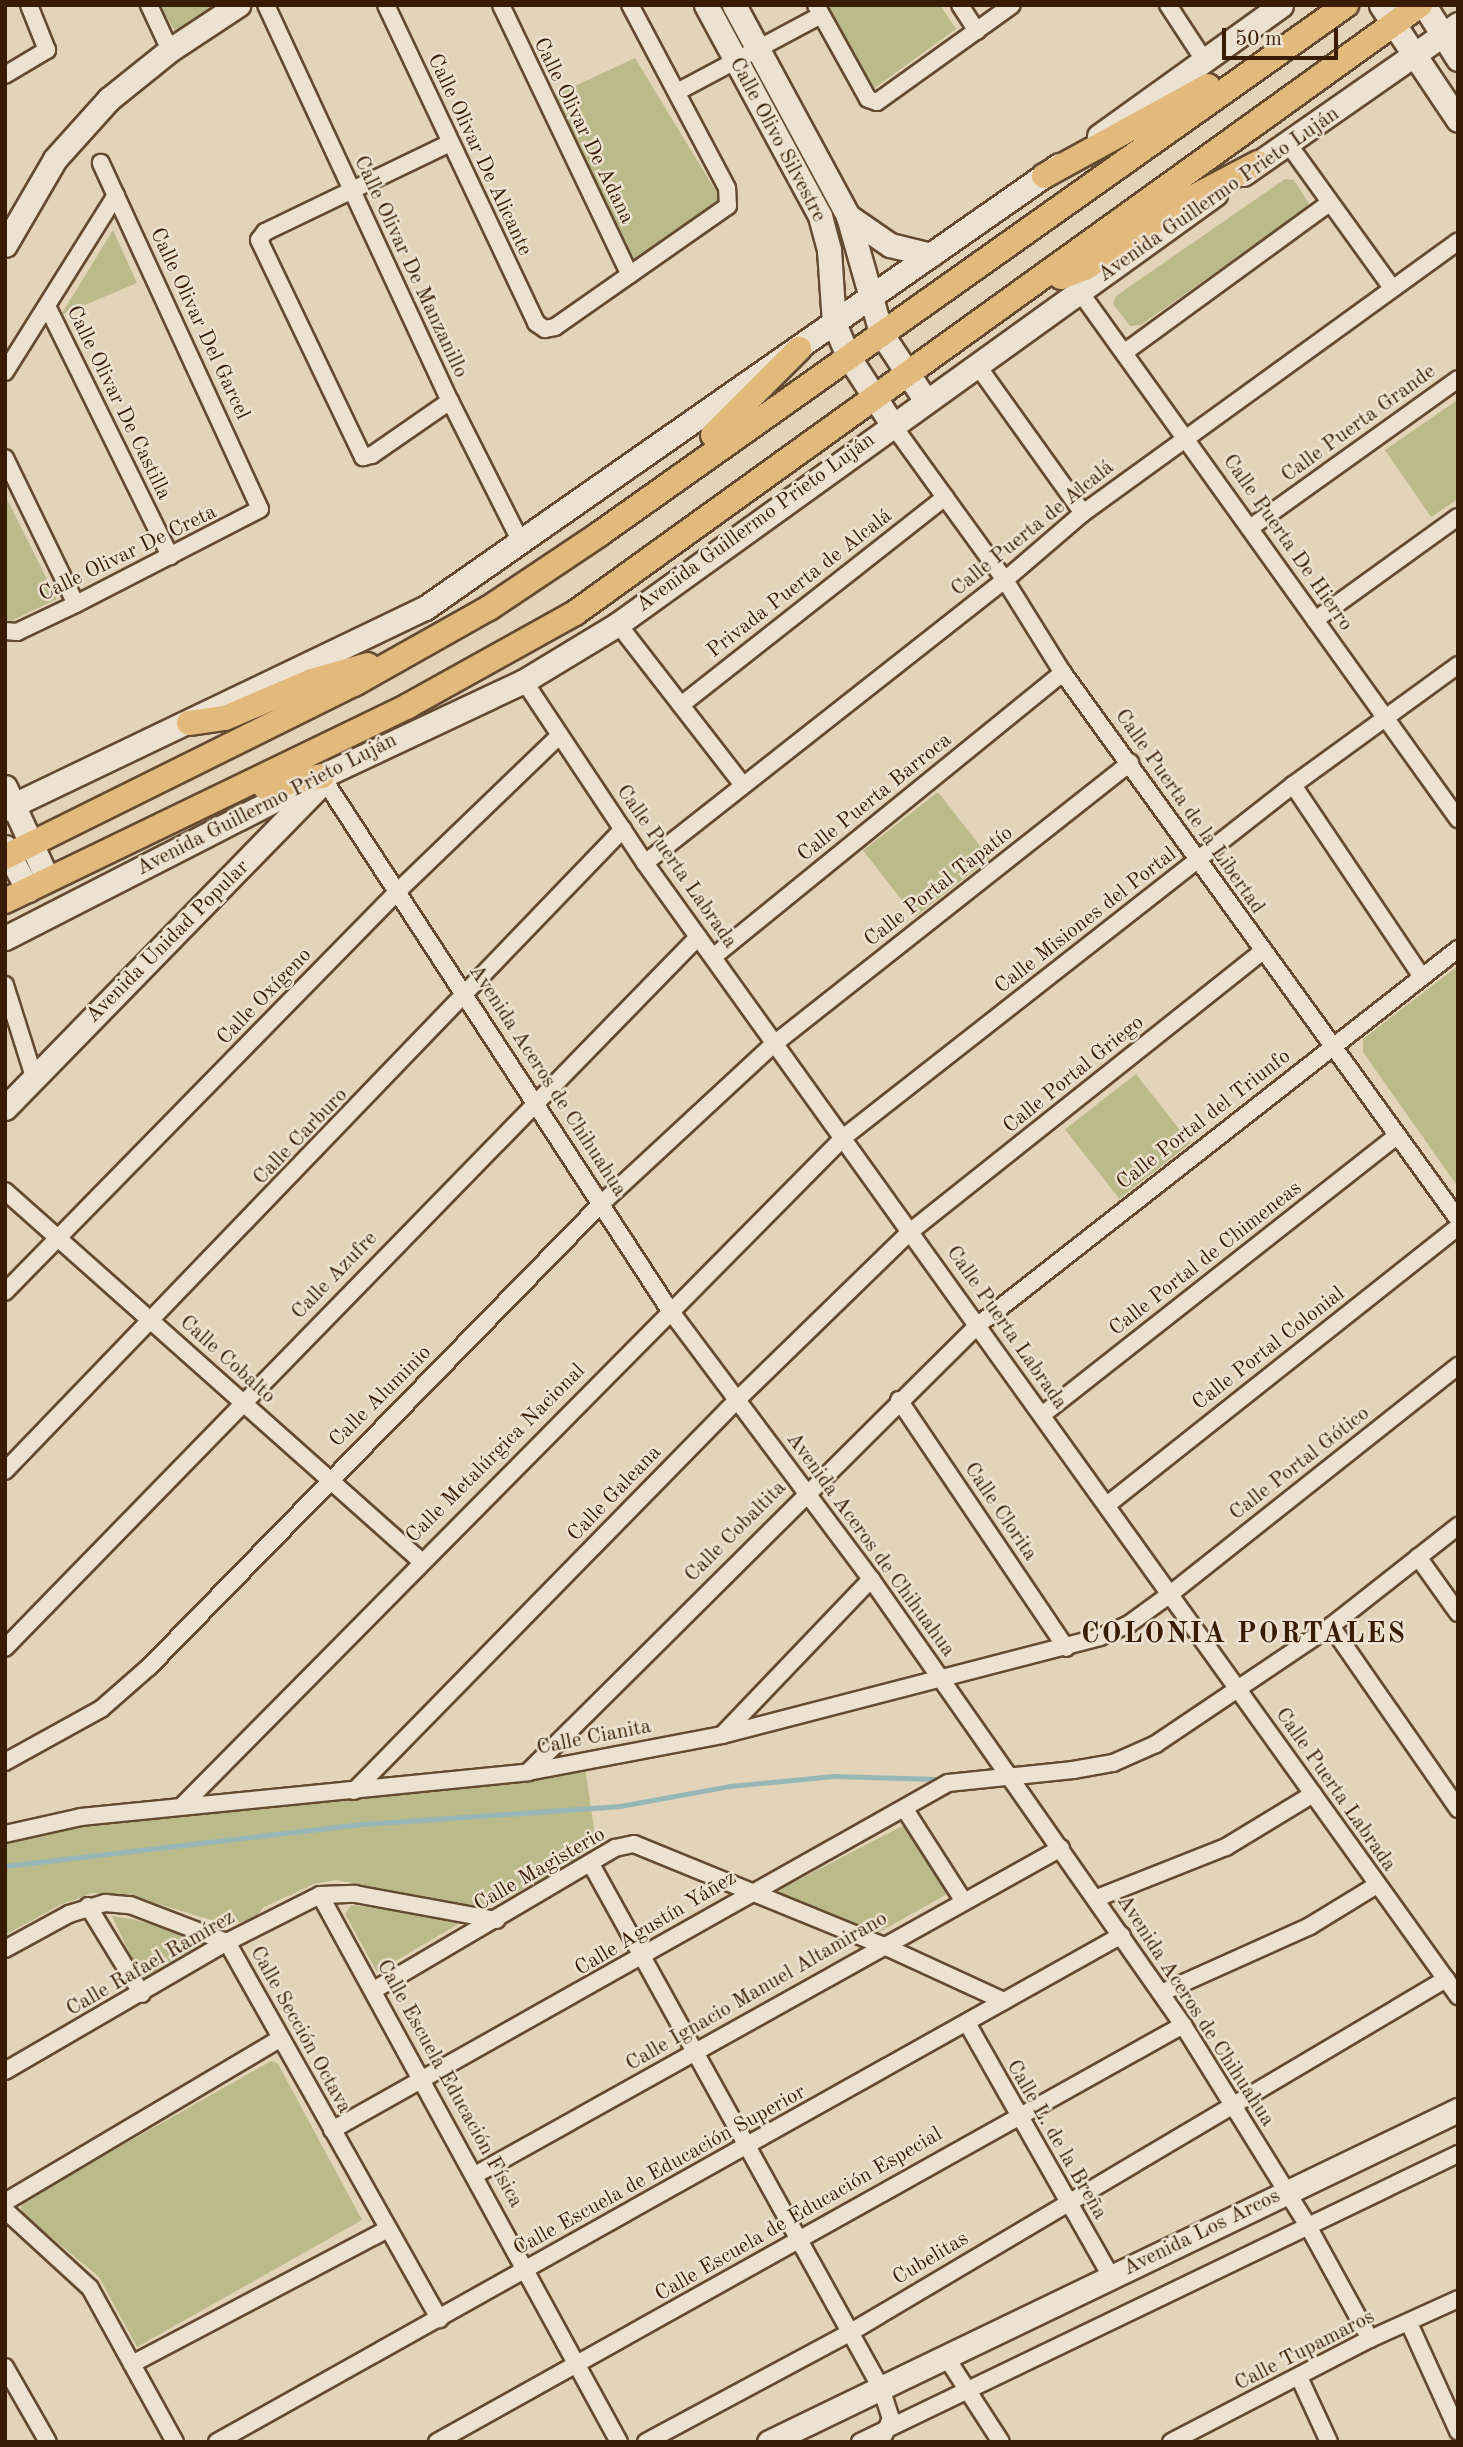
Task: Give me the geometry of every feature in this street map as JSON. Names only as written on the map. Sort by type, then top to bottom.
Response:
[{"type":"main road","points":[[6,853],[31,844],[403,656],[489,608],[598,535],[1248,71],[1346,5]]},
{"type":"main road","name":"Avenida Guillermo Prieto Luján","points":[[5,901],[408,706],[575,614],[1028,290],[1388,15],[1422,5]]},
{"type":"main road","points":[[1044,176],[1098,149],[1174,102],[1248,71]]},
{"type":"main road","points":[[1028,290],[1085,268],[1180,204],[1258,163]]},
{"type":"main road","points":[[598,535],[642,488],[735,416],[799,349]]},
{"type":"main road","points":[[188,723],[213,722],[312,681],[403,656]]},
{"type":"main road","points":[[194,808],[294,779],[324,780]]},
{"type":"street","points":[[5,75],[47,50],[29,5]]},
{"type":"street","points":[[149,5],[170,50]]},
{"type":"street","points":[[5,245],[73,137],[109,99],[170,50],[238,5]]},
{"type":"street","name":"Calle Olivar De Manzanillo","points":[[266,5],[450,401],[522,544]]},
{"type":"street","name":"Calle Olivar De Alicante","points":[[386,5],[448,144],[536,323],[545,329],[555,327],[630,275]]},
{"type":"street","name":"Calle Olivar De Adana","points":[[501,5],[630,275]]},
{"type":"street","points":[[630,5],[727,188],[728,206],[630,275]]},
{"type":"street","name":"Calle Olivo Silvestre","points":[[706,5],[820,216],[829,250],[834,323],[848,356],[892,424]]},
{"type":"street","name":"Calle Olivo Silvestre","points":[[734,5],[848,216],[859,246],[869,299],[881,333],[926,401]]},
{"type":"street","points":[[960,5],[977,31]]},
{"type":"street","points":[[677,92],[758,49],[818,10],[872,102],[1012,5]]},
{"type":"street","points":[[1168,5],[1204,60]]},
{"type":"street","points":[[38,885],[31,844],[8,801],[188,723],[425,608],[522,544],[799,349],[1281,5]]},
{"type":"street","points":[[1422,5],[1450,30],[1458,60]]},
{"type":"street","points":[[1388,15],[1458,120]]},
{"type":"street","name":"Avenida Guillermo Prieto Luján","points":[[5,938],[524,681],[618,624],[892,424],[1450,30]]},
{"type":"street","points":[[448,144],[261,234],[260,243],[363,457],[372,455],[450,401]]},
{"type":"street","points":[[1289,145],[1392,288]]},
{"type":"street","name":"Calle Olivar Del Garcel","points":[[101,163],[259,503]]},
{"type":"street","points":[[5,372],[116,195]]},
{"type":"street","points":[[1125,352],[1329,203]]},
{"type":"street","points":[[848,216],[891,244],[931,255]]},
{"type":"street","name":"Calle Puerta de Alcalá","points":[[645,863],[742,784],[1005,580],[1083,513],[1458,242]]},
{"type":"street","name":"Calle Puerta De Hierro","points":[[1080,292],[1315,620],[1455,809]]},
{"type":"street","name":"Calle Olivar De Castilla","points":[[47,306],[170,556]]},
{"type":"street","points":[[978,365],[1083,513]]},
{"type":"street","name":"Calle Puerta Grande","points":[[1250,528],[1458,379]]},
{"type":"street","name":"Calle Puerta de la Libertad","points":[[892,424],[1005,580],[1063,673],[1458,1220]]},
{"type":"street","points":[[5,458],[76,604]]},
{"type":"street","name":"Privada Puerta de Alcalá","points":[[681,705],[945,497]]},
{"type":"street","name":"Calle Olivar De Creta","points":[[5,631],[17,632],[256,514],[259,503]]},
{"type":"street","points":[[1315,620],[1458,517]]},
{"type":"street","points":[[618,624],[742,784]]},
{"type":"street","name":"Calle Misiones del Portal","points":[[844,1138],[1293,785],[1458,665]]},
{"type":"street","name":"Calle Puerta Barroca","points":[[713,957],[1063,673]]},
{"type":"street","name":"Calle Puerta Labrada","points":[[524,681],[645,863],[1458,1996]]},
{"type":"street","name":"Calle Oxígeno","points":[[5,1292],[398,891],[559,736]]},
{"type":"street","name":"Calle Portal Tapatío","points":[[774,1044],[1130,763]]},
{"type":"street","name":"Avenida Aceros de Chihuahua","points":[[324,780],[468,995],[669,1309],[871,1578],[1008,1778],[1097,1898],[1183,2025],[1308,2226],[1370,2339]]},
{"type":"street","name":"Avenida Unidad Popular","points":[[5,1108],[324,780]]},
{"type":"street","points":[[1293,785],[1422,977]]},
{"type":"street","name":"Calle Carburo","points":[[5,1471],[468,995],[623,829]]},
{"type":"street","points":[[6,853],[38,885]]},
{"type":"street","name":"Calle Azufre","points":[[5,1648],[242,1401],[698,937]]},
{"type":"street","name":"Calle Portal del Triunfo","points":[[978,1325],[1333,1044],[1458,949]]},
{"type":"street","name":"Calle Portal Griego","points":[[911,1231],[1262,952]]},
{"type":"street","points":[[5,985],[34,1077]]},
{"type":"street","name":"Calle Aluminio","points":[[5,1762],[102,1709],[149,1667],[601,1204],[774,1044]]},
{"type":"street","name":"Calle Portal de Chimeneas","points":[[1042,1415],[1396,1136]]},
{"type":"street","name":"Calle Metalúrgica Nacional","points":[[183,1805],[669,1309],[844,1138]]},
{"type":"street","name":"Calle Cobalto","points":[[5,1191],[242,1401],[327,1482],[421,1561]]},
{"type":"street","name":"Calle Portal Colonial","points":[[1107,1505],[1458,1227]]},
{"type":"street","name":"Calle Galeana","points":[[354,1791],[738,1399],[911,1231]]},
{"type":"street","name":"Calle Cobaltita","points":[[528,1772],[806,1492],[978,1325]]},
{"type":"street","name":"Calle Portal Gótico","points":[[1169,1595],[1458,1366]]},
{"type":"street","name":"Calle Clorita","points":[[899,1400],[1066,1648]]},
{"type":"street","name":"Calle Agustín Yáñez","points":[[332,2130],[425,2081],[643,1958],[749,1892],[906,1811],[957,1780],[1008,1778],[1113,1763],[1156,1744],[1331,1626],[1458,1526]]},
{"type":"street","points":[[1418,1557],[1458,1613]]},
{"type":"street","points":[[722,1735],[871,1578]]},
{"type":"street","name":"Calle Cianita","points":[[5,1834],[52,1821],[183,1805],[354,1791],[528,1772],[722,1735],[940,1677],[1066,1648],[1129,1624],[1169,1595]]},
{"type":"street","points":[[1331,1626],[1458,1809]]},
{"type":"street","points":[[1097,1898],[1226,1847],[1313,1794]]},
{"type":"street","points":[[906,1811],[963,1900]]},
{"type":"street","name":"Calle Magisterio","points":[[374,1990],[497,1920],[615,1848],[634,1844],[882,1945],[1004,2001]]},
{"type":"street","name":"Calle Ignacio Manuel Altamirano","points":[[475,2175],[882,1945],[1061,1849]]},
{"type":"street","points":[[591,1864],[881,2388],[889,2405],[889,2428],[878,2442]]},
{"type":"street","points":[[1161,1993],[1310,1926],[1377,1885]]},
{"type":"street","points":[[320,1895],[355,1894],[497,1920]]},
{"type":"street","name":"Calle Rafael Ramírez","points":[[5,2071],[142,1994],[227,1942],[320,1895]]},
{"type":"street","name":"Calle Escuela Educación Física","points":[[320,1895],[425,2081],[619,2442]]},
{"type":"street","name":"Calle Sección Octava","points":[[88,1906],[130,1905],[227,1942],[279,2039],[439,2319]]},
{"type":"street","points":[[5,1949],[88,1906],[142,1994]]},
{"type":"street","name":"Calle Escuela de Educación Superior","points":[[217,2442],[1122,1935]]},
{"type":"street","name":"Cubelitas","points":[[646,2442],[851,2332],[1446,1979]]},
{"type":"street","name":"Calle L. de la Breña","points":[[967,2023],[1016,2116],[1111,2277]]},
{"type":"street","name":"Calle Escuela de Educación Especial","points":[[437,2442],[578,2366],[797,2239],[1183,2025]]},
{"type":"street","points":[[5,2202],[279,2039]]},
{"type":"street","name":"Avenida Los Arcos","points":[[769,2442],[1458,2110]]},
{"type":"street","points":[[860,2442],[1458,2154]]},
{"type":"street","points":[[5,2210],[85,2282],[175,2442]]},
{"type":"street","points":[[132,2364],[388,2229]]},
{"type":"street","name":"Calle Tupamaros","points":[[1171,2442],[1370,2339],[1458,2299]]},
{"type":"street","points":[[1409,2323],[1458,2431]]},
{"type":"street","points":[[946,2357],[1001,2442]]},
{"type":"street","points":[[5,2367],[48,2442]]},
{"type":"street","points":[[1299,2377],[1329,2442]]},
{"type":"shaded area","points":[[159,5],[219,5],[186,29],[175,31]]},
{"type":"shaded area","points":[[820,5],[940,5],[956,29],[869,92]]},
{"type":"shaded area","points":[[635,58],[723,203],[627,268],[545,100]]},
{"type":"shaded area","points":[[1285,179],[1294,180],[1309,204],[1301,212],[1141,325],[1130,326],[1113,304],[1116,296]]},
{"type":"shaded area","points":[[113,230],[137,283],[61,315]]},
{"type":"shaded area","points":[[1456,401],[1458,499],[1431,517],[1385,450]]},
{"type":"shaded area","points":[[5,495],[57,599],[5,624]]},
{"type":"shaded area","points":[[938,792],[990,858],[915,917],[863,850]]},
{"type":"shaded area","points":[[1458,966],[1458,1187],[1363,1052],[1363,1039]]},
{"type":"shaded area","points":[[1136,1074],[1190,1143],[1119,1199],[1065,1129]]},
{"type":"shaded area","points":[[585,1768],[597,1848],[507,1898],[480,1907],[336,1880],[314,1884],[264,1907],[254,1919],[228,1925],[128,1895],[93,1893],[60,1905],[5,1935],[5,1839],[56,1823]]},
{"type":"shaded area","points":[[908,1823],[949,1893],[874,1935],[780,1896],[779,1890]]},
{"type":"shaded area","points":[[351,1905],[465,1920],[377,1972],[345,1914]]},
{"type":"shaded area","points":[[112,1916],[136,1920],[209,1942],[147,1979],[140,1975]]},
{"type":"shaded area","points":[[271,2061],[278,2064],[362,2220],[137,2347],[99,2277],[21,2212],[22,2202]]},
{"type":"waterway","points":[[5,1866],[364,1824],[620,1806],[730,1786],[834,1776],[937,1779]]},
{"type":"district","name":"COLONIA PORTALES","points":[[1244,1635]]}]
